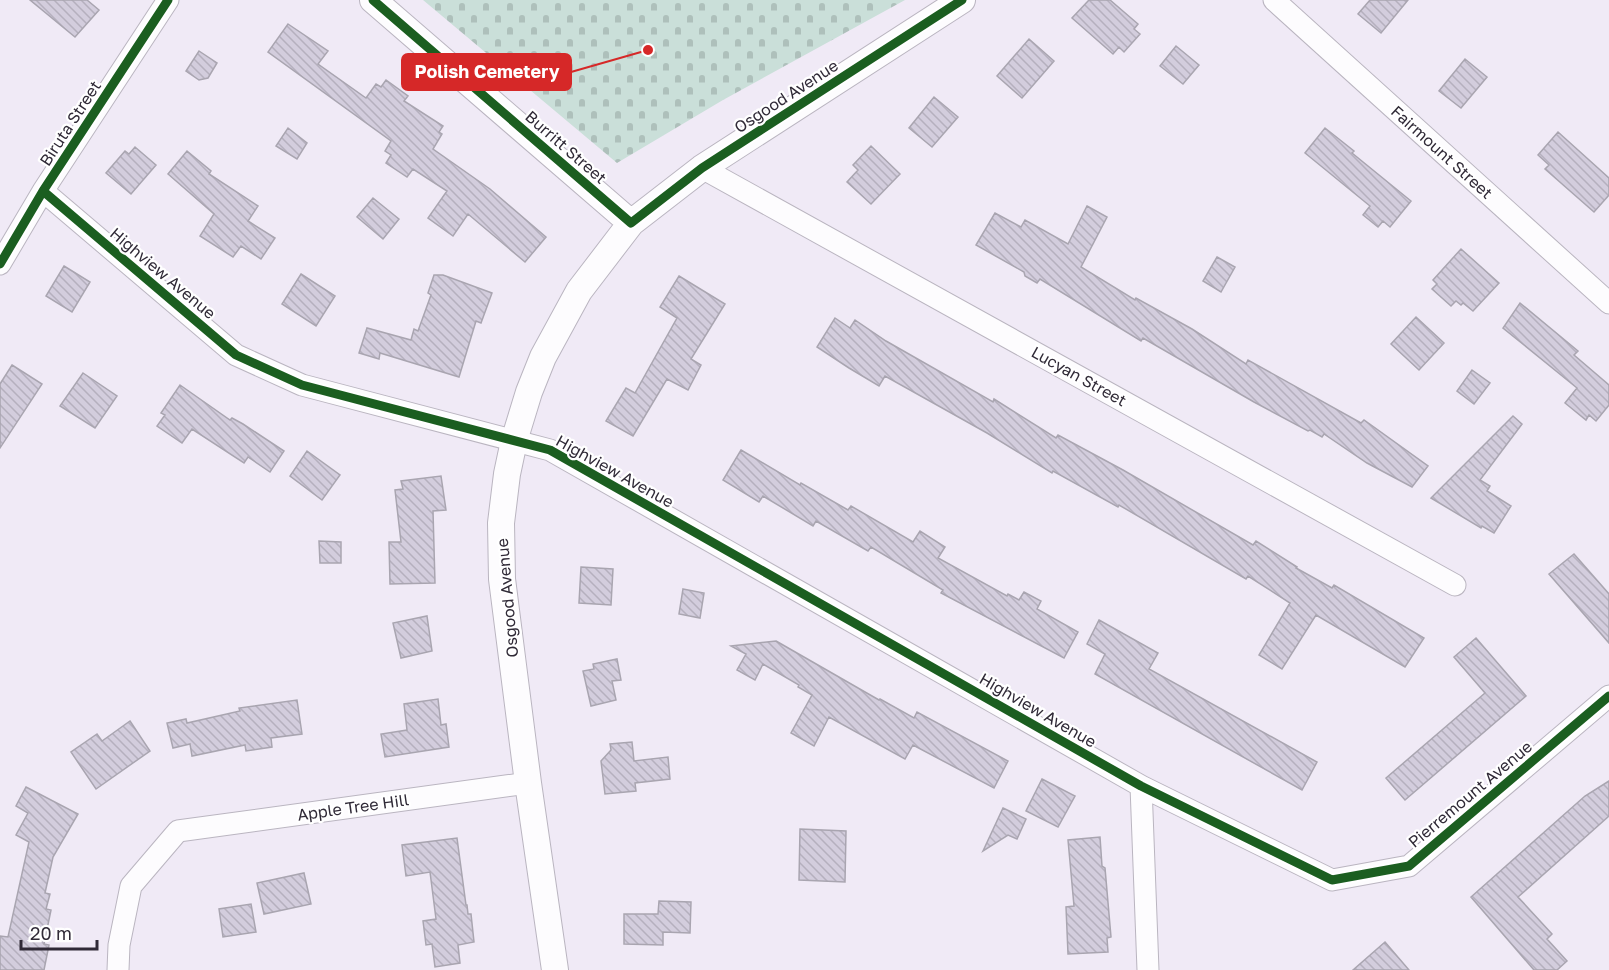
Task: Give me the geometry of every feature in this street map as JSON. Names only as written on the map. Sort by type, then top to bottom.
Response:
[{"type":"street","name":"Biruta Street","points":[[0,264],[43,191],[168,0]]},
{"type":"street","name":"Burritt Street","points":[[373,0],[631,223]]},
{"type":"street","name":"Osgood Avenue","points":[[555,970],[502,579],[501,523],[507,474],[529,392],[559,326],[579,291],[631,223],[702,168],[962,0]]},
{"type":"street","name":"Fairmount Street","points":[[1274,0],[1609,303]]},
{"type":"street","name":"Lucyan Street","points":[[702,168],[1455,585]]},
{"type":"street","name":"Highview Avenue","points":[[43,191],[236,355],[302,385],[550,450],[1141,786]]},
{"type":"street","name":"Pierremount Avenue","points":[[1141,786],[1332,880],[1409,866],[1609,696]]},
{"type":"street","name":"Apple Tree Hill","points":[[118,970],[119,945],[131,886],[178,831],[528,783]]},
{"type":"street","points":[[1141,786],[1148,970]]},
{"type":"green space","points":[[423,0],[905,0],[723,100],[617,163]]},
{"type":"building","points":[[30,0],[87,0],[99,10],[75,37]]},
{"type":"building","points":[[1089,0],[1110,0],[1138,24],[1134,29],[1140,34],[1124,52],[1119,47],[1113,54],[1072,18]]},
{"type":"building","points":[[1370,0],[1408,0],[1381,33],[1358,14]]},
{"type":"building","points":[[288,24],[328,51],[318,64],[366,98],[376,84],[381,87],[386,80],[408,96],[404,101],[443,126],[439,132],[442,134],[433,149],[490,189],[546,237],[525,262],[468,214],[453,236],[428,218],[447,191],[413,169],[407,177],[386,163],[391,155],[385,151],[391,141],[268,52]]},
{"type":"building","points":[[1029,39],[1054,61],[1022,98],[997,76]]},
{"type":"building","points":[[1176,46],[1199,65],[1183,84],[1160,66]]},
{"type":"building","points":[[199,51],[217,63],[208,78],[199,80],[186,71]]},
{"type":"building","points":[[1465,59],[1487,77],[1461,108],[1439,91]]},
{"type":"building","points":[[934,97],[958,117],[932,147],[909,128]]},
{"type":"building","points":[[288,128],[307,143],[297,159],[276,146]]},
{"type":"building","points":[[1325,128],[1411,201],[1390,227],[1383,221],[1378,227],[1363,215],[1370,206],[1305,153]]},
{"type":"building","points":[[1558,132],[1609,178],[1609,195],[1594,212],[1545,169],[1549,165],[1538,155]]},
{"type":"building","points":[[871,146],[900,174],[871,204],[847,182],[858,170],[853,165]]},
{"type":"building","points":[[135,147],[156,165],[131,194],[106,173],[125,151],[129,154]]},
{"type":"building","points":[[187,151],[211,171],[209,174],[258,206],[248,221],[275,238],[261,259],[241,246],[233,257],[200,236],[214,214],[168,174]]},
{"type":"building","points":[[373,198],[399,219],[383,239],[357,217]]},
{"type":"building","points":[[1087,206],[1107,217],[1081,267],[1135,300],[1136,298],[1192,329],[1246,364],[1248,360],[1361,423],[1364,420],[1428,466],[1412,487],[1367,463],[1324,434],[1322,437],[1308,431],[1143,338],[1141,341],[1040,279],[1037,283],[1025,276],[1024,272],[976,245],[995,213],[1021,227],[1025,220],[1068,244]]},
{"type":"building","points":[[1461,249],[1499,283],[1473,311],[1463,303],[1461,305],[1456,301],[1451,306],[1432,289],[1437,284],[1433,280]]},
{"type":"building","points":[[1217,257],[1235,267],[1221,292],[1203,281]]},
{"type":"building","points":[[64,266],[90,282],[72,312],[46,296]]},
{"type":"building","points":[[301,274],[335,296],[316,326],[282,304]]},
{"type":"building","points":[[434,275],[443,275],[492,293],[481,323],[476,321],[459,377],[380,353],[379,359],[359,353],[367,328],[411,340],[414,329],[418,331],[431,295],[428,293]]},
{"type":"building","points":[[679,276],[725,304],[691,359],[701,365],[688,390],[667,379],[633,436],[606,421],[626,388],[635,393],[677,318],[660,307]]},
{"type":"building","points":[[1520,303],[1578,351],[1574,355],[1609,385],[1609,405],[1596,421],[1589,415],[1586,420],[1565,403],[1577,388],[1503,328]]},
{"type":"building","points":[[1416,317],[1444,343],[1419,370],[1391,344]]},
{"type":"building","points":[[835,318],[850,328],[855,320],[886,341],[993,402],[994,399],[1056,438],[1058,435],[1123,470],[1253,545],[1256,541],[1296,568],[1332,588],[1334,585],[1424,638],[1405,667],[1316,615],[1282,669],[1259,655],[1290,603],[1248,576],[1246,579],[1119,505],[1118,507],[1053,471],[1052,473],[987,433],[885,376],[879,386],[849,368],[817,347]]},
{"type":"building","points":[[12,365],[42,384],[0,448],[0,384]]},
{"type":"building","points":[[1472,370],[1490,383],[1474,404],[1457,391]]},
{"type":"building","points":[[83,373],[117,396],[95,428],[60,406]]},
{"type":"building","points":[[180,385],[230,420],[232,418],[243,424],[284,451],[270,472],[248,457],[244,463],[192,429],[182,443],[157,426],[165,415],[161,413]]},
{"type":"building","points":[[1513,416],[1522,424],[1480,480],[1490,486],[1487,491],[1511,506],[1494,533],[1482,526],[1481,528],[1431,498]]},
{"type":"building","points":[[741,450],[800,485],[801,483],[848,510],[851,506],[913,542],[920,531],[945,547],[938,558],[1007,596],[1008,594],[1019,600],[1024,592],[1041,601],[1037,609],[1078,632],[1064,658],[941,593],[943,590],[871,547],[868,551],[816,521],[813,526],[763,496],[759,502],[723,480]]},
{"type":"building","points":[[307,451],[340,475],[322,500],[290,476]]},
{"type":"building","points":[[441,476],[446,510],[433,511],[435,583],[390,584],[389,542],[401,542],[395,490],[403,489],[401,481]]},
{"type":"building","points":[[319,541],[341,542],[341,563],[320,563]]},
{"type":"building","points":[[1574,554],[1609,594],[1609,643],[1549,574]]},
{"type":"building","points":[[581,567],[613,569],[611,605],[579,603]]},
{"type":"building","points":[[683,589],[704,593],[700,618],[679,614]]},
{"type":"building","points":[[427,616],[432,651],[401,658],[393,623]]},
{"type":"building","points":[[1099,620],[1158,653],[1149,669],[1317,762],[1302,790],[1095,674],[1105,654],[1087,644]]},
{"type":"building","points":[[1476,638],[1526,696],[1405,800],[1386,778],[1485,693],[1454,657]]},
{"type":"building","points":[[776,641],[879,700],[914,718],[917,712],[1008,761],[994,788],[913,745],[905,759],[829,717],[814,746],[791,733],[812,695],[763,664],[755,680],[737,670],[746,654],[731,646]]},
{"type":"building","points":[[617,659],[621,680],[612,681],[616,700],[591,706],[583,671],[594,669],[593,664]]},
{"type":"building","points":[[438,699],[441,725],[446,724],[449,747],[385,757],[381,734],[407,730],[404,704]]},
{"type":"building","points":[[297,700],[302,734],[271,738],[272,747],[246,751],[245,745],[192,756],[190,744],[173,748],[167,723],[186,719],[187,723],[240,711],[239,708]]},
{"type":"building","points":[[130,721],[150,751],[96,789],[71,752],[97,734],[102,741]]},
{"type":"building","points":[[632,742],[634,761],[668,757],[670,779],[635,783],[636,791],[605,794],[601,761],[611,750],[610,744]]},
{"type":"building","points":[[1042,779],[1075,796],[1058,827],[1026,811]]},
{"type":"building","points":[[1609,781],[1609,816],[1518,897],[1552,934],[1547,939],[1567,961],[1557,970],[1534,970],[1471,897],[1585,796]]},
{"type":"building","points":[[26,787],[78,814],[53,857],[45,893],[50,894],[46,909],[51,910],[44,944],[49,945],[44,970],[0,970],[0,936],[8,937],[29,842],[16,835],[28,813],[16,806]]},
{"type":"building","points":[[1003,808],[1026,819],[1017,839],[1008,835],[983,851]]},
{"type":"building","points":[[800,829],[846,831],[845,882],[799,880]]},
{"type":"building","points":[[1100,837],[1111,937],[1107,938],[1108,952],[1068,954],[1066,907],[1074,906],[1068,840]]},
{"type":"building","points":[[457,838],[466,905],[468,914],[471,914],[474,942],[458,945],[460,963],[435,967],[432,944],[426,945],[423,921],[436,919],[430,872],[406,876],[402,845]]},
{"type":"building","points":[[304,873],[311,904],[264,914],[257,883]]},
{"type":"building","points":[[659,901],[691,902],[690,933],[663,932],[663,945],[624,944],[624,914],[658,914]]},
{"type":"building","points":[[251,904],[256,932],[223,937],[219,909]]},
{"type":"building","points":[[1385,942],[1409,970],[1353,970]]},
{"type":"cycle path","points":[[0,264],[43,191],[168,0]]},
{"type":"cycle path","points":[[373,0],[631,223],[702,168],[962,0]]},
{"type":"cycle path","points":[[43,191],[236,355],[302,385],[550,450],[1141,786],[1332,880],[1409,866],[1609,696]]},
{"type":"place","name":"Polish Cemetery","points":[[648,50]]}]
